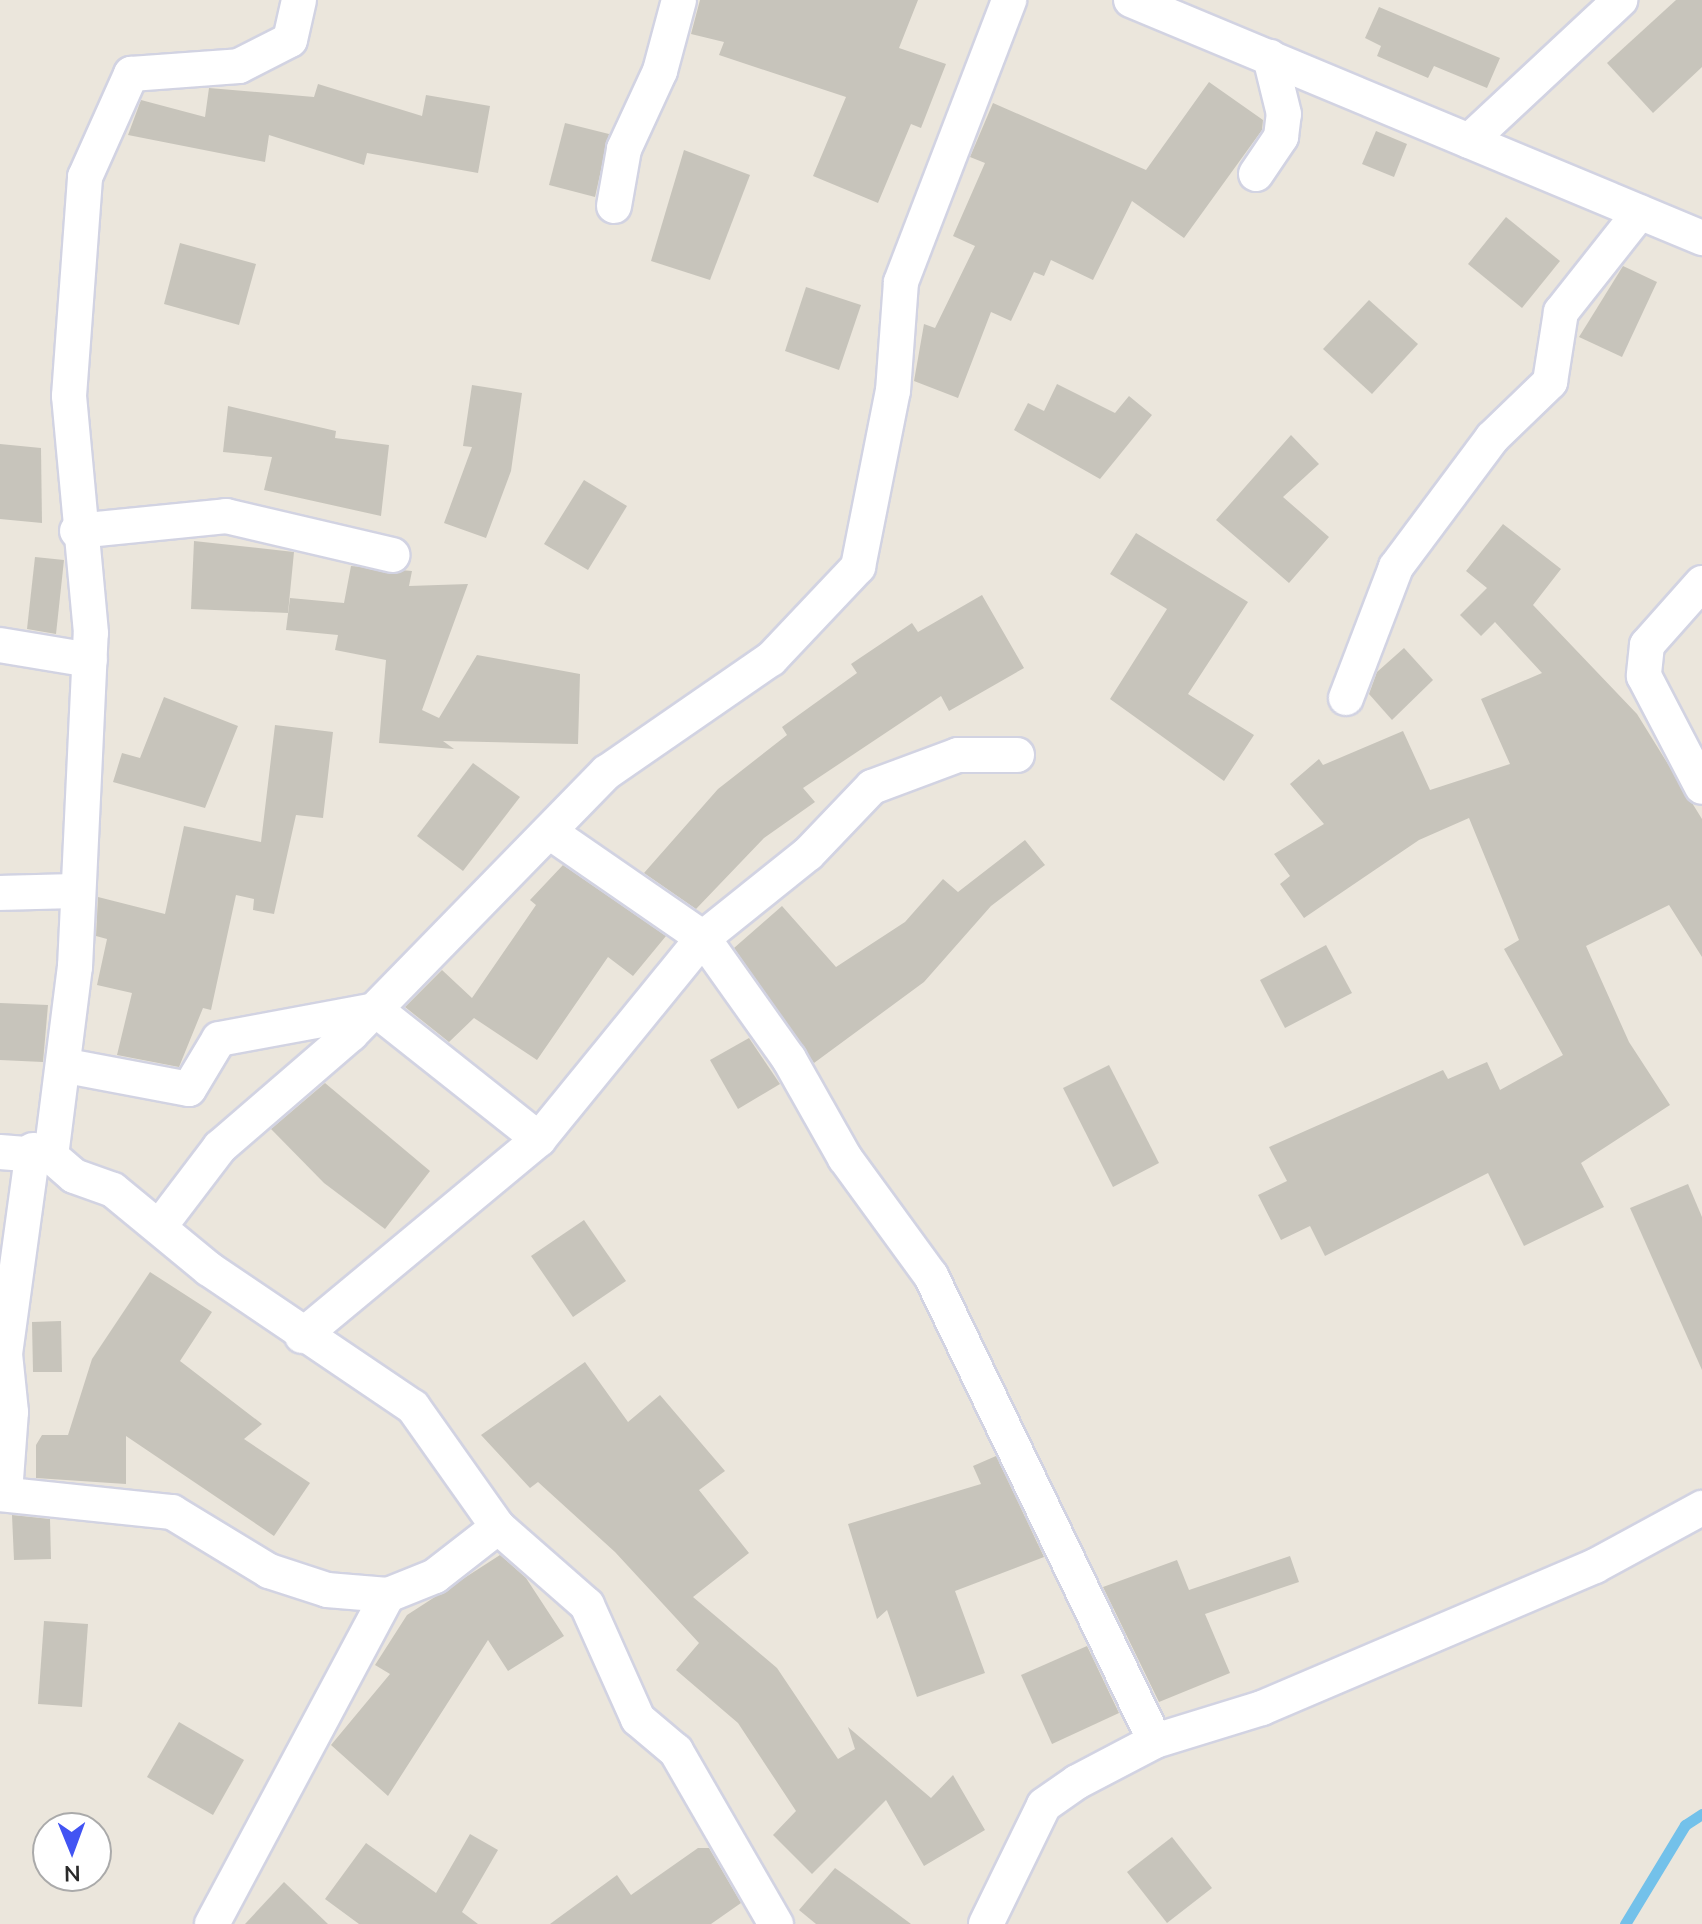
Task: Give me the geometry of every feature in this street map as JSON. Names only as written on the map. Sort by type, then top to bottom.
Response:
[{"type":"street","points":[[299,0],[290,40],[239,66],[131,74],[109,111],[85,177],[75,274],[69,396],[77,531],[90,660],[67,1066],[28,1153],[5,1354],[11,1412],[2,1494],[172,1512],[269,1571],[327,1590],[388,1595],[435,1576],[498,1527]]},
{"type":"street","points":[[614,206],[624,149],[660,71],[679,0]]},
{"type":"street","points":[[160,1226],[220,1147],[376,1010],[607,772],[771,659],[858,567],[893,391],[901,282],[1009,0]]},
{"type":"street","points":[[1131,0],[1702,238]]},
{"type":"street","points":[[1469,141],[1620,0]]},
{"type":"street","points":[[1256,174],[1281,137],[1284,114],[1270,57]]},
{"type":"street","points":[[1346,698],[1396,567],[1492,438],[1550,382],[1561,312],[1640,212]]},
{"type":"street","points":[[77,531],[226,516],[392,555]]},
{"type":"street","points":[[1702,583],[1647,645],[1644,676],[1702,787]]},
{"type":"street","points":[[0,645],[90,660]]},
{"type":"street","points":[[302,1336],[539,1139],[703,938],[808,854],[872,787],[958,755],[1017,755]]},
{"type":"street","points":[[551,833],[703,938],[931,1276],[1155,1741]]},
{"type":"street","points":[[0,893],[77,891]]},
{"type":"street","points":[[67,1066],[189,1089],[219,1039],[376,1010],[539,1139]]},
{"type":"street","points":[[28,1153],[160,1226],[302,1336],[413,1407],[498,1527],[587,1605],[638,1719],[676,1751],[776,1924]]},
{"type":"street","points":[[986,1924],[1044,1805],[1155,1741],[1262,1708],[1595,1566],[1702,1508]]},
{"type":"street","points":[[212,1924],[388,1595]]},
{"type":"building","points":[[700,0],[918,0],[899,48],[946,64],[921,128],[911,124],[878,203],[813,176],[846,97],[719,55],[724,42],[691,34]]},
{"type":"building","points":[[1676,0],[1702,0],[1702,67],[1653,113],[1607,63]]},
{"type":"building","points":[[1379,7],[1500,58],[1487,88],[1434,66],[1428,78],[1377,56],[1381,46],[1365,38]]},
{"type":"building","points":[[1209,82],[1263,120],[1262,130],[1184,238],[1132,201],[1093,280],[1051,260],[1044,276],[1034,272],[1011,321],[991,312],[958,398],[914,381],[924,324],[935,328],[975,246],[953,236],[985,163],[970,157],[993,103],[1146,170]]},
{"type":"building","points":[[318,84],[422,116],[426,95],[490,106],[478,173],[367,153],[364,165],[269,135],[265,162],[128,135],[141,100],[205,117],[209,88],[314,97]]},
{"type":"building","points":[[565,123],[609,134],[595,197],[549,185]]},
{"type":"building","points":[[1376,131],[1407,144],[1394,177],[1362,164]]},
{"type":"building","points":[[684,150],[750,175],[710,280],[651,261]]},
{"type":"building","points":[[1506,217],[1560,261],[1522,308],[1468,264]]},
{"type":"building","points":[[180,243],[256,264],[239,325],[164,304]]},
{"type":"building","points":[[1623,266],[1657,282],[1622,357],[1579,337]]},
{"type":"building","points":[[806,287],[861,305],[839,370],[785,351]]},
{"type":"building","points":[[1369,300],[1418,344],[1372,394],[1323,349]]},
{"type":"building","points":[[1057,384],[1115,413],[1129,396],[1152,415],[1100,479],[1014,430],[1028,403],[1044,411]]},
{"type":"building","points":[[472,385],[522,393],[511,471],[486,538],[444,523],[472,447],[463,446]]},
{"type":"building","points":[[228,406],[336,431],[335,438],[389,445],[381,516],[264,490],[272,457],[223,452]]},
{"type":"building","points":[[1291,435],[1319,464],[1283,497],[1329,537],[1289,583],[1216,520]]},
{"type":"building","points":[[0,444],[41,448],[42,523],[0,519]]},
{"type":"building","points":[[584,480],[627,506],[588,570],[544,544]]},
{"type":"building","points":[[1503,524],[1561,569],[1533,605],[1637,714],[1702,819],[1702,957],[1669,905],[1586,946],[1629,1042],[1670,1105],[1581,1163],[1604,1207],[1524,1246],[1488,1173],[1325,1256],[1310,1226],[1281,1240],[1258,1195],[1287,1181],[1269,1147],[1443,1070],[1448,1079],[1487,1062],[1500,1090],[1563,1055],[1504,949],[1519,940],[1469,818],[1419,840],[1304,918],[1280,884],[1290,876],[1274,854],[1324,824],[1290,784],[1319,759],[1323,765],[1403,731],[1430,790],[1510,764],[1481,699],[1542,673],[1495,622],[1481,636],[1460,615],[1487,588],[1466,571]]},
{"type":"building","points":[[1136,533],[1248,602],[1188,694],[1254,735],[1224,781],[1110,699],[1167,609],[1110,574]]},
{"type":"building","points":[[194,541],[294,552],[288,613],[191,609]]},
{"type":"building","points":[[35,557],[64,560],[56,634],[27,629]]},
{"type":"building","points":[[351,566],[412,571],[409,586],[468,584],[422,710],[439,718],[477,655],[580,674],[578,744],[443,741],[454,749],[379,743],[386,660],[335,650],[338,635],[286,630],[290,598],[344,603]]},
{"type":"building","points":[[982,595],[1024,668],[949,711],[941,696],[803,788],[815,802],[764,838],[696,909],[644,873],[718,789],[787,735],[782,727],[857,673],[851,664],[912,623],[918,632]]},
{"type":"building","points":[[1404,648],[1433,680],[1392,720],[1369,694],[1377,672]]},
{"type":"building","points":[[164,697],[238,726],[205,808],[113,782],[122,753],[140,758]]},
{"type":"building","points":[[275,725],[333,732],[323,818],[296,815],[274,914],[253,910],[254,899],[236,895],[211,1010],[203,1008],[179,1067],[117,1055],[132,993],[97,985],[107,939],[96,936],[98,897],[165,914],[184,826],[261,842]]},
{"type":"building","points":[[473,763],[520,797],[463,871],[417,836]]},
{"type":"building","points":[[1025,840],[1045,865],[991,906],[924,982],[814,1063],[734,948],[782,906],[836,967],[905,922],[943,879],[958,892]]},
{"type":"building","points":[[563,865],[666,936],[633,976],[608,957],[537,1060],[474,1018],[449,1042],[405,1007],[442,970],[472,998],[536,905],[530,900]]},
{"type":"building","points":[[1326,945],[1352,993],[1285,1028],[1260,980]]},
{"type":"building","points":[[0,1003],[48,1005],[43,1062],[0,1060]]},
{"type":"building","points":[[749,1038],[780,1084],[738,1109],[710,1060]]},
{"type":"building","points":[[1109,1065],[1159,1163],[1113,1187],[1063,1088]]},
{"type":"building","points":[[325,1083],[430,1171],[385,1229],[324,1183],[271,1129]]},
{"type":"building","points":[[1688,1184],[1702,1217],[1702,1370],[1630,1208]]},
{"type":"building","points":[[584,1220],[626,1281],[573,1317],[531,1256]]},
{"type":"building","points":[[150,1272],[212,1312],[180,1361],[262,1424],[244,1439],[310,1483],[274,1536],[126,1436],[126,1484],[36,1478],[36,1445],[42,1435],[68,1435],[92,1359]]},
{"type":"building","points":[[61,1321],[62,1372],[33,1372],[32,1322]]},
{"type":"building","points":[[585,1362],[628,1422],[660,1395],[725,1471],[699,1490],[749,1553],[693,1597],[777,1668],[838,1759],[855,1749],[848,1727],[931,1798],[953,1775],[985,1830],[924,1866],[886,1800],[812,1874],[773,1835],[796,1811],[738,1723],[676,1670],[699,1643],[615,1552],[538,1482],[530,1488],[481,1435]]},
{"type":"building","points":[[996,1456],[1044,1557],[955,1591],[985,1673],[917,1697],[887,1610],[877,1619],[848,1524],[981,1484],[973,1466]]},
{"type":"building","points":[[12,1515],[50,1519],[51,1559],[14,1560]]},
{"type":"building","points":[[500,1555],[526,1578],[564,1636],[508,1671],[488,1640],[388,1796],[331,1745],[390,1674],[375,1665],[407,1615]]},
{"type":"building","points":[[1290,1556],[1299,1582],[1205,1614],[1230,1673],[1159,1702],[1103,1587],[1177,1560],[1189,1590]]},
{"type":"building","points":[[44,1621],[88,1624],[82,1707],[38,1704]]},
{"type":"building","points":[[1087,1646],[1119,1713],[1052,1744],[1021,1675]]},
{"type":"building","points":[[179,1722],[244,1760],[213,1815],[147,1777]]},
{"type":"building","points":[[470,1834],[498,1850],[462,1912],[478,1924],[359,1924],[325,1899],[366,1843],[436,1893]]},
{"type":"building","points":[[1172,1837],[1212,1888],[1167,1923],[1127,1872]]},
{"type":"building","points":[[698,1848],[709,1848],[741,1903],[711,1924],[550,1924],[617,1875],[631,1895]]},
{"type":"building","points":[[835,1868],[911,1924],[816,1924],[799,1910]]},
{"type":"building","points":[[284,1882],[328,1924],[245,1924]]},
{"type":"waterway","points":[[1625,1924],[1685,1825],[1702,1814]]}]
